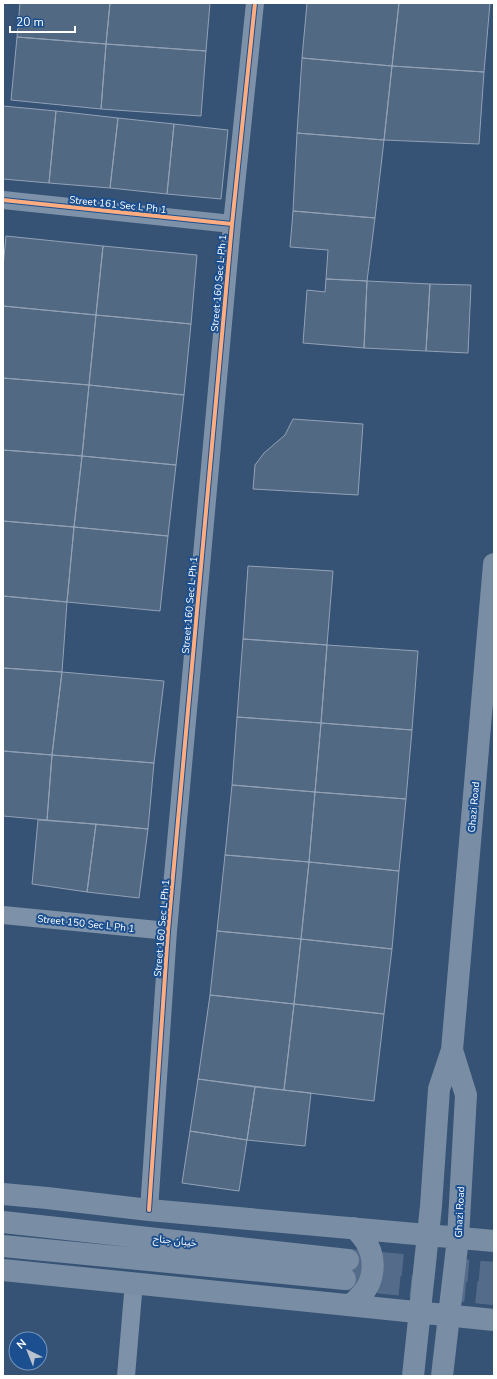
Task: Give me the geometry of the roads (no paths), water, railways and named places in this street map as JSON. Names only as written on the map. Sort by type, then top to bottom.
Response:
[{"type":"main road","name":"Ghazi Road","points":[[414,1376],[428,1235],[439,1089],[452,1050],[494,564]]},
{"type":"main road","name":"Ghazi Road","points":[[442,1376],[458,1238],[466,1095],[452,1050]]},
{"type":"main road","points":[[3,1194],[149,1210],[494,1241]]},
{"type":"main road","name":"خیبان جناح","points":[[3,1222],[346,1269],[3,1246]]},
{"type":"main road","points":[[350,1306],[363,1294],[371,1280],[373,1272],[372,1255],[369,1247],[363,1236],[354,1228]]},
{"type":"main road","points":[[3,1270],[134,1282],[494,1320]]},
{"type":"street","name":"Street 160 Sec L Ph 1","points":[[149,1210],[168,931],[232,224],[255,3]]},
{"type":"street","name":"Street 161 Sec L Ph 1","points":[[3,200],[232,224]]},
{"type":"street","name":"Street 150 Sec L Ph 1","points":[[3,915],[168,931]]},
{"type":"street","points":[[126,1376],[134,1282]]},
{"type":"tunnel","points":[[348,1260],[494,1273]]},
{"type":"tunnel","points":[[345,1279],[494,1294]]}]
